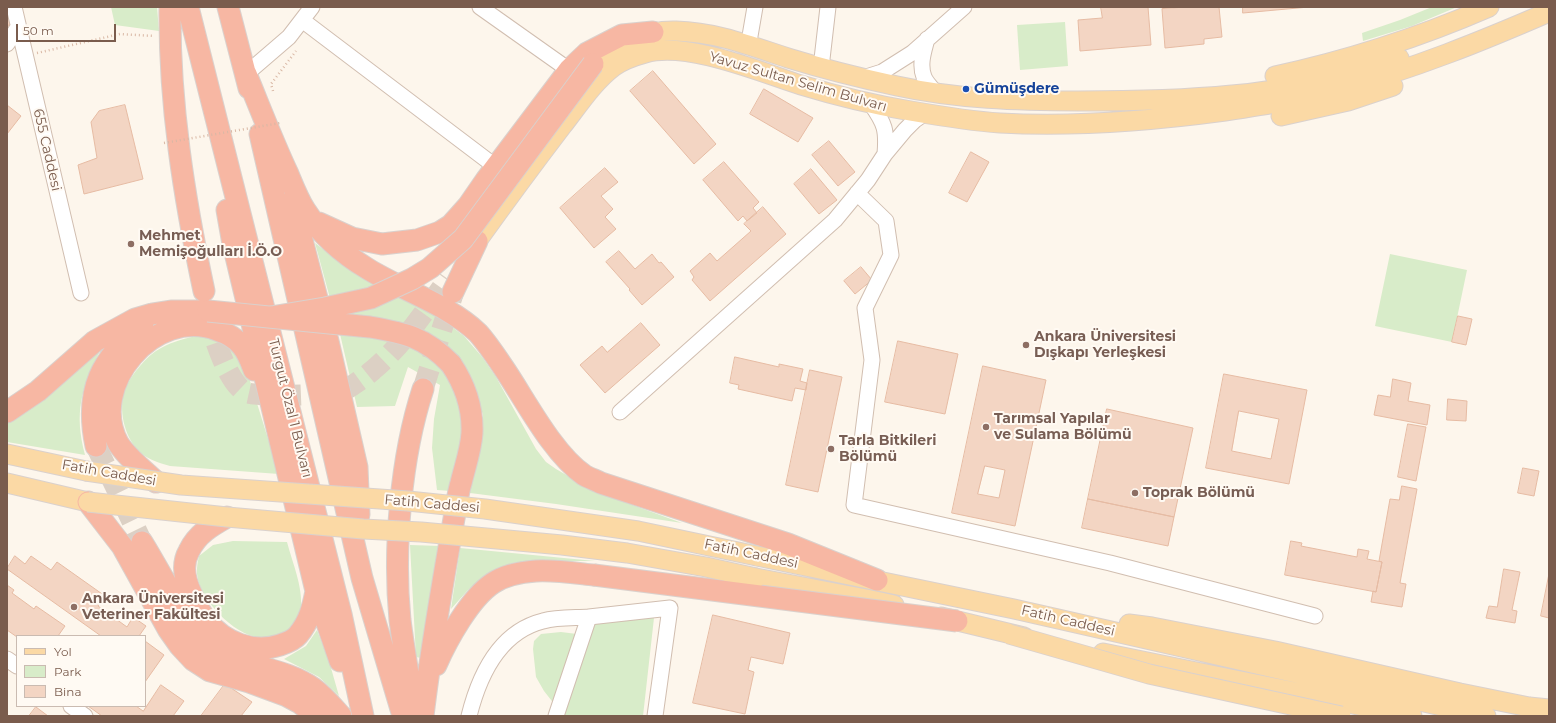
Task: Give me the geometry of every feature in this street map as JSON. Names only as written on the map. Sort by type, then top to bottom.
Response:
[{"type":"highway","points":[[170,7],[170,40],[175,118],[192,232],[206,301]]},
{"type":"highway","name":"Turgut Özal 1 Bulvarı","points":[[188,7],[340,606],[362,716]]},
{"type":"highway","points":[[228,7],[246,74],[362,578],[403,716]]},
{"type":"highway","points":[[311,219],[352,238],[382,244],[430,237],[451,225],[468,206],[569,70],[587,53],[622,35],[653,32]]},
{"type":"highway","points":[[271,317],[325,308],[371,298],[412,279],[435,263],[463,239],[593,64]]},
{"type":"highway","points":[[246,74],[281,159],[304,208],[311,219],[338,248],[354,260],[467,323],[491,349],[554,444],[584,475],[600,483],[788,544],[877,580]]},
{"type":"highway","name":"Turgut Özal 1 Bulvarı","points":[[211,101],[233,244],[316,591],[342,666],[362,716]]},
{"type":"highway","points":[[281,159],[328,341],[357,467],[362,578]]},
{"type":"highway","points":[[451,286],[477,241]]},
{"type":"highway","points":[[7,412],[38,391],[95,341],[135,319],[152,314],[187,310],[206,301],[271,317],[370,327],[407,334],[419,339],[441,354],[451,364],[460,377],[469,404],[472,432],[470,451],[460,484],[427,684],[424,716]]},
{"type":"highway","points":[[96,446],[92,425],[92,404],[95,386],[100,373],[131,333],[152,314]]},
{"type":"highway","points":[[156,482],[126,454],[118,443],[110,415],[114,386],[127,362],[139,348],[164,331],[188,326],[199,326],[212,328],[236,339],[248,354],[275,417]]},
{"type":"highway","points":[[415,716],[400,620],[398,555],[401,496],[417,405],[423,389]]},
{"type":"highway","points":[[88,502],[122,546],[168,629],[192,660],[210,671],[249,682],[287,696],[300,703],[316,716]]},
{"type":"highway","points":[[227,518],[206,529],[194,543],[189,551],[185,570],[185,578],[198,607],[206,621],[218,632],[232,641],[248,647],[274,647],[287,643],[298,636],[305,626],[312,611],[316,591]]},
{"type":"highway","points":[[142,542],[186,620],[197,635],[208,646],[241,661],[296,679],[312,688],[341,716]]},
{"type":"highway","points":[[427,684],[440,656],[469,608],[482,592],[494,583],[513,575],[537,571],[594,575],[957,621]]},
{"type":"main road","points":[[1205,105],[1218,88],[1297,71],[1387,47],[1460,20],[1489,7]]},
{"type":"main road","points":[[1205,105],[1234,95],[1322,79],[1396,59],[1476,30],[1528,7]]},
{"type":"main road","points":[[1205,105],[1290,101],[1378,78],[1450,52],[1549,12]]},
{"type":"main road","points":[[1205,105],[1224,120],[1245,120],[1284,115],[1348,101],[1444,67],[1549,23]]},
{"type":"main road","name":"Yavuz Sultan Selim Bulvarı","points":[[593,64],[607,54],[638,37],[653,32],[697,32],[741,42],[819,67],[898,86],[935,92],[980,98],[1034,101],[1119,101],[1205,105]]},
{"type":"main road","name":"Yavuz Sultan Selim Bulvarı","points":[[477,241],[526,173],[595,84],[612,68],[629,58],[648,52],[664,50],[685,52],[727,61],[814,89],[872,104],[970,120],[1033,124],[1148,120],[1205,105]]},
{"type":"main road","name":"Fatih Caddesi","points":[[7,454],[86,471],[156,482],[485,509],[645,532],[1014,609],[1486,716]]},
{"type":"main road","name":"Fatih Caddesi","points":[[7,483],[88,502],[227,518],[467,536],[627,553],[866,599],[1009,634],[1412,716]]},
{"type":"main road","points":[[1014,609],[1152,627],[1275,651],[1460,693],[1529,707],[1549,709]]},
{"type":"main road","points":[[1009,634],[1149,674],[1341,716]]},
{"type":"street","name":"655 Caddesi","points":[[14,7],[81,293]]},
{"type":"street","points":[[246,74],[289,37],[308,24],[312,7]]},
{"type":"street","points":[[480,7],[569,70]]},
{"type":"street","points":[[750,36],[755,7]]},
{"type":"street","points":[[822,59],[828,7]]},
{"type":"street","points":[[863,78],[882,72],[912,53],[927,39],[946,12],[964,7]]},
{"type":"street","points":[[308,24],[496,167]]},
{"type":"street","points":[[7,44],[18,27]]},
{"type":"street","points":[[927,39],[922,58],[922,68],[924,77],[935,92]]},
{"type":"street","points":[[872,104],[883,121],[886,136],[885,154]]},
{"type":"street","points":[[620,412],[834,220],[905,130],[925,113]]},
{"type":"street","points":[[856,193],[886,221],[890,255],[865,308],[872,360],[854,505],[1110,563],[1315,616]]},
{"type":"street","points":[[468,716],[474,694],[494,655],[505,642],[526,628],[545,620],[589,618],[670,608],[655,716]]},
{"type":"street","points":[[556,716],[589,618]]},
{"type":"street","points":[[7,658],[16,665]]},
{"type":"street","points":[[73,707],[85,716]]},
{"type":"path","points":[[273,92],[271,84],[308,24]]},
{"type":"path","points":[[25,56],[120,34],[155,36]]},
{"type":"path","points":[[163,135],[164,143],[280,123],[278,115]]},
{"type":"green space","points":[[111,7],[157,7],[159,31],[115,25]]},
{"type":"green space","points":[[1432,7],[1457,7],[1412,26],[1363,41],[1362,33]]},
{"type":"green space","points":[[1065,22],[1068,66],[1020,70],[1017,25]]},
{"type":"green space","points":[[315,243],[344,265],[440,318],[464,336],[483,358],[496,377],[536,449],[546,462],[594,491],[682,523],[470,493],[472,473],[481,440],[483,415],[471,378],[462,363],[334,313]]},
{"type":"green space","points":[[1390,254],[1467,270],[1452,342],[1375,326]]},
{"type":"green space","points":[[340,334],[398,341],[424,352],[448,375],[454,387],[462,420],[461,442],[451,491],[437,490],[432,448],[434,419],[440,385],[408,367],[395,406],[357,407]]},
{"type":"green space","points":[[196,336],[209,337],[231,349],[246,368],[279,474],[170,466],[149,458],[141,453],[133,444],[126,430],[122,413],[123,397],[127,384],[143,363],[156,351],[175,342]]},
{"type":"green space","points":[[100,351],[88,377],[81,402],[80,426],[85,455],[7,442],[7,422],[65,380]]},
{"type":"green space","points":[[233,541],[287,542],[300,587],[301,605],[300,614],[296,623],[280,636],[264,639],[240,631],[218,613],[202,591],[197,574],[199,556],[213,545]]},
{"type":"green space","points":[[410,545],[441,546],[421,658],[416,657]]},
{"type":"green space","points":[[460,548],[595,561],[533,561],[512,563],[489,574],[468,590],[451,609]]},
{"type":"green space","points":[[655,609],[643,716],[562,716],[593,621]]},
{"type":"green space","points":[[317,630],[329,661],[339,696],[319,677],[284,659],[306,646]]},
{"type":"green space","points":[[561,632],[577,634],[555,705],[544,691],[536,677],[533,649],[534,641],[541,634]]},
{"type":"building","points":[[7,7],[13,23],[7,26]]},
{"type":"building","points":[[1101,7],[1148,7],[1151,45],[1080,51],[1078,20],[1102,18]]},
{"type":"building","points":[[1219,7],[1222,37],[1204,39],[1204,44],[1165,48],[1162,9]]},
{"type":"building","points":[[1243,7],[1309,7],[1243,13]]},
{"type":"building","points":[[653,71],[716,144],[694,164],[630,91]]},
{"type":"building","points":[[764,89],[813,118],[798,142],[750,114]]},
{"type":"building","points":[[7,105],[21,116],[7,134]]},
{"type":"building","points":[[125,105],[143,179],[84,194],[78,165],[97,158],[91,122],[99,111]]},
{"type":"building","points":[[829,141],[855,172],[838,186],[812,155]]},
{"type":"building","points":[[971,152],[989,162],[967,202],[949,193]]},
{"type":"building","points":[[724,162],[759,202],[753,208],[757,213],[747,221],[743,216],[738,221],[703,180]]},
{"type":"building","points":[[605,168],[618,182],[601,196],[613,209],[605,217],[616,229],[594,248],[560,208]]},
{"type":"building","points":[[811,169],[837,200],[819,214],[794,184]]},
{"type":"building","points":[[763,207],[786,234],[710,301],[692,280],[694,277],[690,271],[710,253],[717,261],[751,231],[744,224]]},
{"type":"building","points":[[619,251],[635,269],[652,254],[674,277],[642,305],[606,262]]},
{"type":"building","points":[[861,267],[872,280],[855,294],[844,281]]},
{"type":"building","points":[[1458,316],[1472,319],[1466,345],[1452,342]]},
{"type":"building","points":[[641,323],[660,345],[605,393],[580,365],[602,346],[607,352]]},
{"type":"building","points":[[898,341],[958,354],[945,414],[885,402]]},
{"type":"building","points":[[735,357],[779,367],[779,364],[803,369],[800,381],[807,383],[806,390],[795,388],[792,401],[738,389],[739,385],[730,383]]},
{"type":"building","points":[[983,366],[1046,380],[1015,526],[952,513]],"holes":[[[985,466],[1005,470],[999,498],[978,494]]]},
{"type":"building","points":[[810,370],[842,377],[818,492],[786,485]]},
{"type":"building","points":[[1224,374],[1307,390],[1289,484],[1206,468]],"holes":[[[1239,411],[1279,419],[1271,459],[1232,451]]]},
{"type":"building","points":[[1393,379],[1411,383],[1408,401],[1430,405],[1427,425],[1374,415],[1378,395],[1390,397]]},
{"type":"building","points":[[1448,399],[1467,401],[1466,421],[1447,420]]},
{"type":"building","points":[[1107,409],[1193,428],[1174,517],[1088,499]]},
{"type":"building","points":[[1408,424],[1426,427],[1416,481],[1398,477]]},
{"type":"building","points":[[1523,468],[1539,471],[1534,496],[1518,493]]},
{"type":"building","points":[[1402,486],[1417,489],[1400,583],[1406,584],[1402,607],[1371,602],[1373,591],[1376,592],[1382,562],[1379,561],[1390,499],[1399,500]]},
{"type":"building","points":[[1088,499],[1174,517],[1168,546],[1082,528]]},
{"type":"building","points":[[1291,541],[1302,543],[1301,546],[1357,557],[1358,549],[1369,551],[1367,559],[1382,562],[1376,592],[1285,575]]},
{"type":"building","points":[[15,556],[25,564],[31,556],[51,570],[57,562],[105,596],[98,606],[127,627],[133,617],[146,626],[140,635],[100,635],[7,569]]},
{"type":"building","points":[[1504,569],[1520,572],[1512,610],[1517,611],[1515,623],[1486,618],[1489,606],[1497,607]]},
{"type":"building","points":[[1549,574],[1549,618],[1541,616]]},
{"type":"building","points":[[7,585],[14,590],[12,593],[34,609],[36,606],[65,626],[59,635],[16,635],[16,636],[7,630]]},
{"type":"building","points":[[713,615],[790,633],[783,664],[751,657],[748,670],[754,672],[745,714],[693,703]]},
{"type":"building","points":[[146,642],[164,655],[146,681]]},
{"type":"building","points":[[225,684],[252,702],[241,716],[201,716]]},
{"type":"building","points":[[161,685],[184,701],[173,716],[102,716],[89,707],[137,707],[143,711]]},
{"type":"building","points":[[36,707],[48,716],[29,716]]},
{"type":"tunnel","points":[[208,313],[226,368],[238,387],[245,392],[264,395],[338,392],[345,390],[363,378],[394,350],[404,339],[448,279]]},
{"type":"tunnel","points":[[423,389],[453,294]]},
{"type":"tunnel","points":[[96,446],[142,542]]},
{"type":"place","name":"Gümüşdere","points":[[966,89]]},
{"type":"place","name":"Mehmet Memişoğulları İ.Ö.O","points":[[131,244]]},
{"type":"place","name":"Ankara Üniversitesi Dışkapı Yerleşkesi","points":[[1026,345]]},
{"type":"place","name":"Tarımsal Yapılar ve Sulama Bölümü","points":[[986,427]]},
{"type":"place","name":"Tarla Bitkileri Bölümü","points":[[831,449]]},
{"type":"place","name":"Toprak Bölümü","points":[[1135,493]]},
{"type":"place","name":"Ankara Üniversitesi Veteriner Fakültesi","points":[[74,607]]}]
